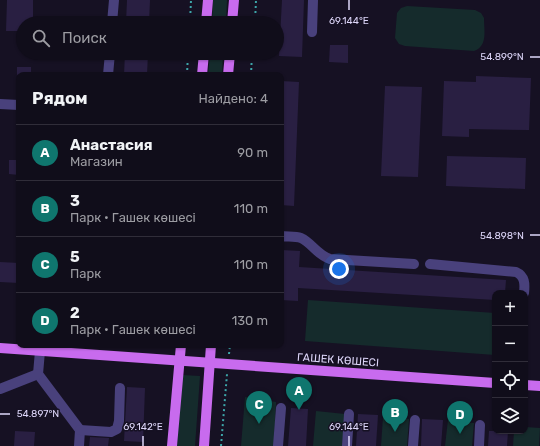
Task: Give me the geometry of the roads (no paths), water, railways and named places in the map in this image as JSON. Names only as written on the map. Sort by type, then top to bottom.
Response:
[{"type":"main road","points":[[207,16],[208,0]]},
{"type":"main road","points":[[233,16],[234,0]]},
{"type":"main road","points":[[202,72],[203,60]]},
{"type":"main road","points":[[228,72],[229,60]]},
{"type":"main road","name":"ГАШЕК КӨШЕСІ","points":[[0,348],[492,383]]},
{"type":"main road","points":[[172,446],[175,360],[180,348]]},
{"type":"main road","points":[[204,446],[211,348]]},
{"type":"main road","points":[[528,385],[540,386]]},
{"type":"lane","points":[[113,16],[114,0]]},
{"type":"lane","points":[[312,32],[313,0]]},
{"type":"lane","points":[[108,72],[109,60]]},
{"type":"lane","points":[[0,104],[16,105]]},
{"type":"lane","points":[[284,236],[300,238],[323,256],[330,259],[414,264]]},
{"type":"lane","points":[[430,264],[511,270],[522,277],[525,286],[524,290]]},
{"type":"lane","points":[[40,351],[38,374],[80,430],[79,446]]},
{"type":"lane","points":[[0,389],[38,374]]},
{"type":"lane","points":[[80,430],[110,432],[117,429],[119,421],[120,388]]},
{"type":"lane","points":[[278,446],[281,408]]},
{"type":"lane","points":[[347,446],[349,414]]},
{"type":"lane","points":[[413,446],[414,420]]},
{"type":"lane","points":[[479,446],[480,425]]},
{"type":"place","name":"Анастасия","points":[[299,410]]},
{"type":"place","name":"5","points":[[259,424]]},
{"type":"place","name":"3","points":[[395,432]]},
{"type":"place","name":"2","points":[[460,434]]}]
